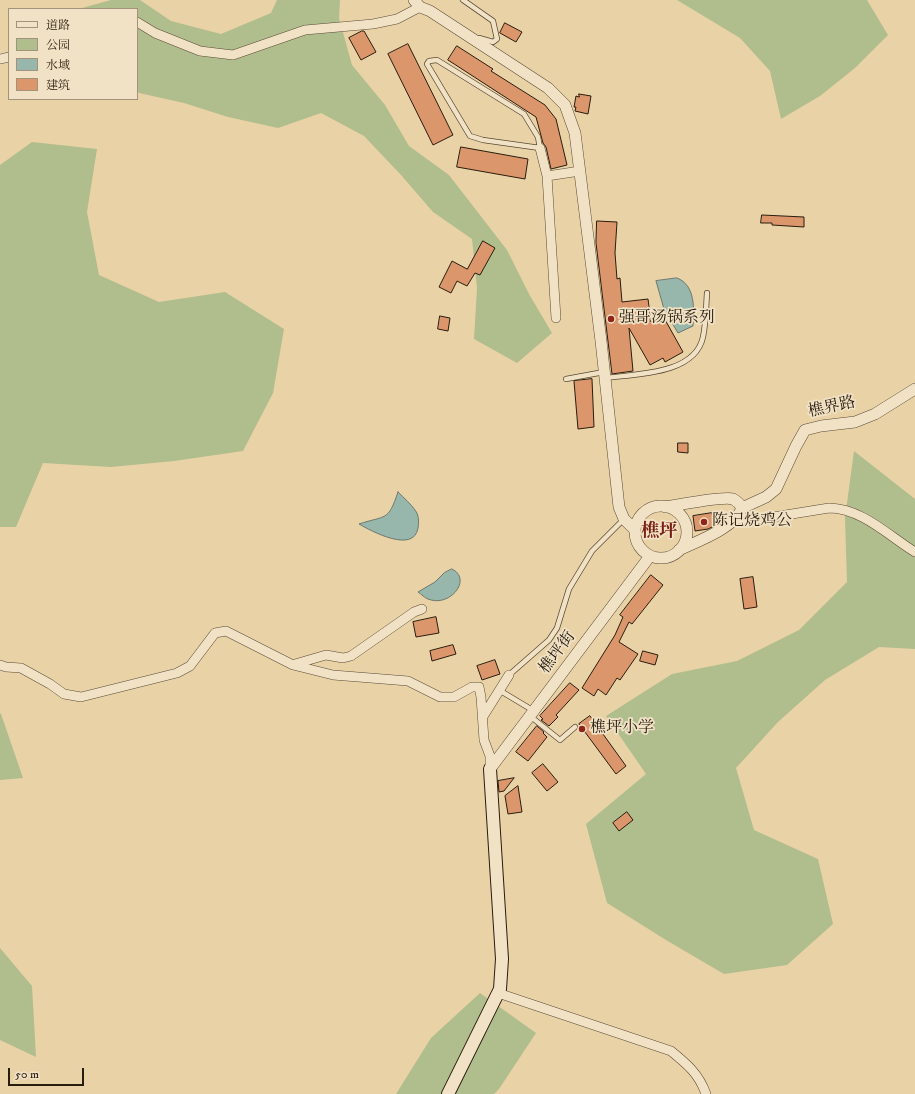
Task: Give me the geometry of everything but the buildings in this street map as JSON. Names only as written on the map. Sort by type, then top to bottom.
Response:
[{"type":"main road","points":[[448,1094],[500,989],[502,959],[490,769]]},
{"type":"street","points":[[138,23],[155,33],[200,51],[233,55],[305,30],[373,24],[397,19],[417,3],[548,88],[565,105],[575,133],[619,507],[624,519],[635,530]]},
{"type":"street","points":[[540,148],[547,176],[556,318]]},
{"type":"street","points":[[547,176],[580,171]]},
{"type":"street","name":"樵界路","points":[[742,508],[766,497],[776,489],[805,430],[821,426],[855,422],[875,414],[915,389]]},
{"type":"street","points":[[732,499],[739,503],[742,508],[741,513],[729,525],[669,556],[662,558],[650,556],[637,543],[635,530],[639,519],[647,510],[653,507],[665,507],[698,501],[732,499]]},
{"type":"street","points":[[665,507],[677,512],[684,521],[686,527],[685,540],[679,550]]},
{"type":"street","points":[[735,519],[767,518],[829,508],[838,508],[869,520],[915,552]]},
{"type":"street","name":"樵坪街","points":[[490,769],[650,556]]},
{"type":"street","points":[[293,665],[326,655],[343,658],[351,656],[414,612],[422,609]]},
{"type":"street","points":[[0,665],[21,668],[50,684],[64,694],[81,697],[177,673],[190,666],[215,633],[226,631],[293,665],[333,675],[408,681],[440,697],[454,697],[472,687],[478,687],[481,697],[484,740],[490,756],[490,769]]},
{"type":"street","points":[[482,718],[509,675]]},
{"type":"street","points":[[498,993],[671,1051],[689,1066],[703,1086],[706,1094]]},
{"type":"lane","points":[[463,0],[493,21],[497,39],[493,42],[467,35]]},
{"type":"lane","points":[[437,60],[524,114],[538,137],[540,148],[488,141],[470,136],[427,64],[429,61],[437,60]]},
{"type":"lane","points":[[566,379],[667,369],[681,364],[698,351],[703,337],[707,293]]},
{"type":"lane","points":[[509,675],[549,640],[557,628],[569,589],[592,551],[624,519]]},
{"type":"lane","points":[[499,690],[532,713],[560,740],[575,727]]},
{"type":"green space","points":[[111,0],[140,0],[171,21],[221,34],[271,13],[277,0],[340,0],[339,18],[352,65],[385,105],[409,146],[449,175],[507,250],[529,294],[552,333],[517,363],[474,339],[477,288],[472,239],[433,212],[364,136],[321,113],[278,128],[228,117],[184,103],[139,93],[138,8],[82,8]]},
{"type":"green space","points":[[677,0],[867,0],[888,35],[855,68],[820,96],[781,119],[770,71],[740,38]]},
{"type":"green space","points":[[32,142],[97,149],[87,212],[99,275],[159,302],[225,292],[284,329],[273,393],[243,451],[174,461],[111,467],[43,463],[16,527],[0,527],[0,165]]},
{"type":"green space","points":[[854,451],[915,499],[915,649],[879,647],[825,680],[778,722],[736,768],[754,830],[818,859],[833,924],[787,965],[724,974],[607,903],[586,824],[646,774],[606,716],[672,674],[737,661],[799,630],[847,582],[845,518]]},
{"type":"green space","points":[[0,713],[1,714],[23,778],[0,780]]},
{"type":"green space","points":[[0,948],[32,986],[36,1057],[0,1040]]},
{"type":"green space","points":[[480,993],[536,1033],[499,1089],[494,1094],[396,1094],[431,1038]]},
{"type":"water","points":[[677,278],[688,286],[691,292],[694,313],[693,326],[678,333],[664,309],[656,281]]},
{"type":"water","points":[[398,492],[412,506],[417,514],[418,528],[415,536],[409,539],[401,540],[382,535],[359,524],[385,516],[395,502]]},
{"type":"water","points":[[452,569],[458,574],[460,579],[456,591],[451,596],[444,600],[436,601],[427,598],[418,592],[435,582],[444,573]]},
{"type":"place","name":"强哥汤锅系列","points":[[611,319]]},
{"type":"place","name":"陈记烧鸡公","points":[[704,522]]},
{"type":"place","name":"樵坪小学","points":[[582,729]]},
{"type":"district","name":"樵坪","points":[[659,532]]}]
